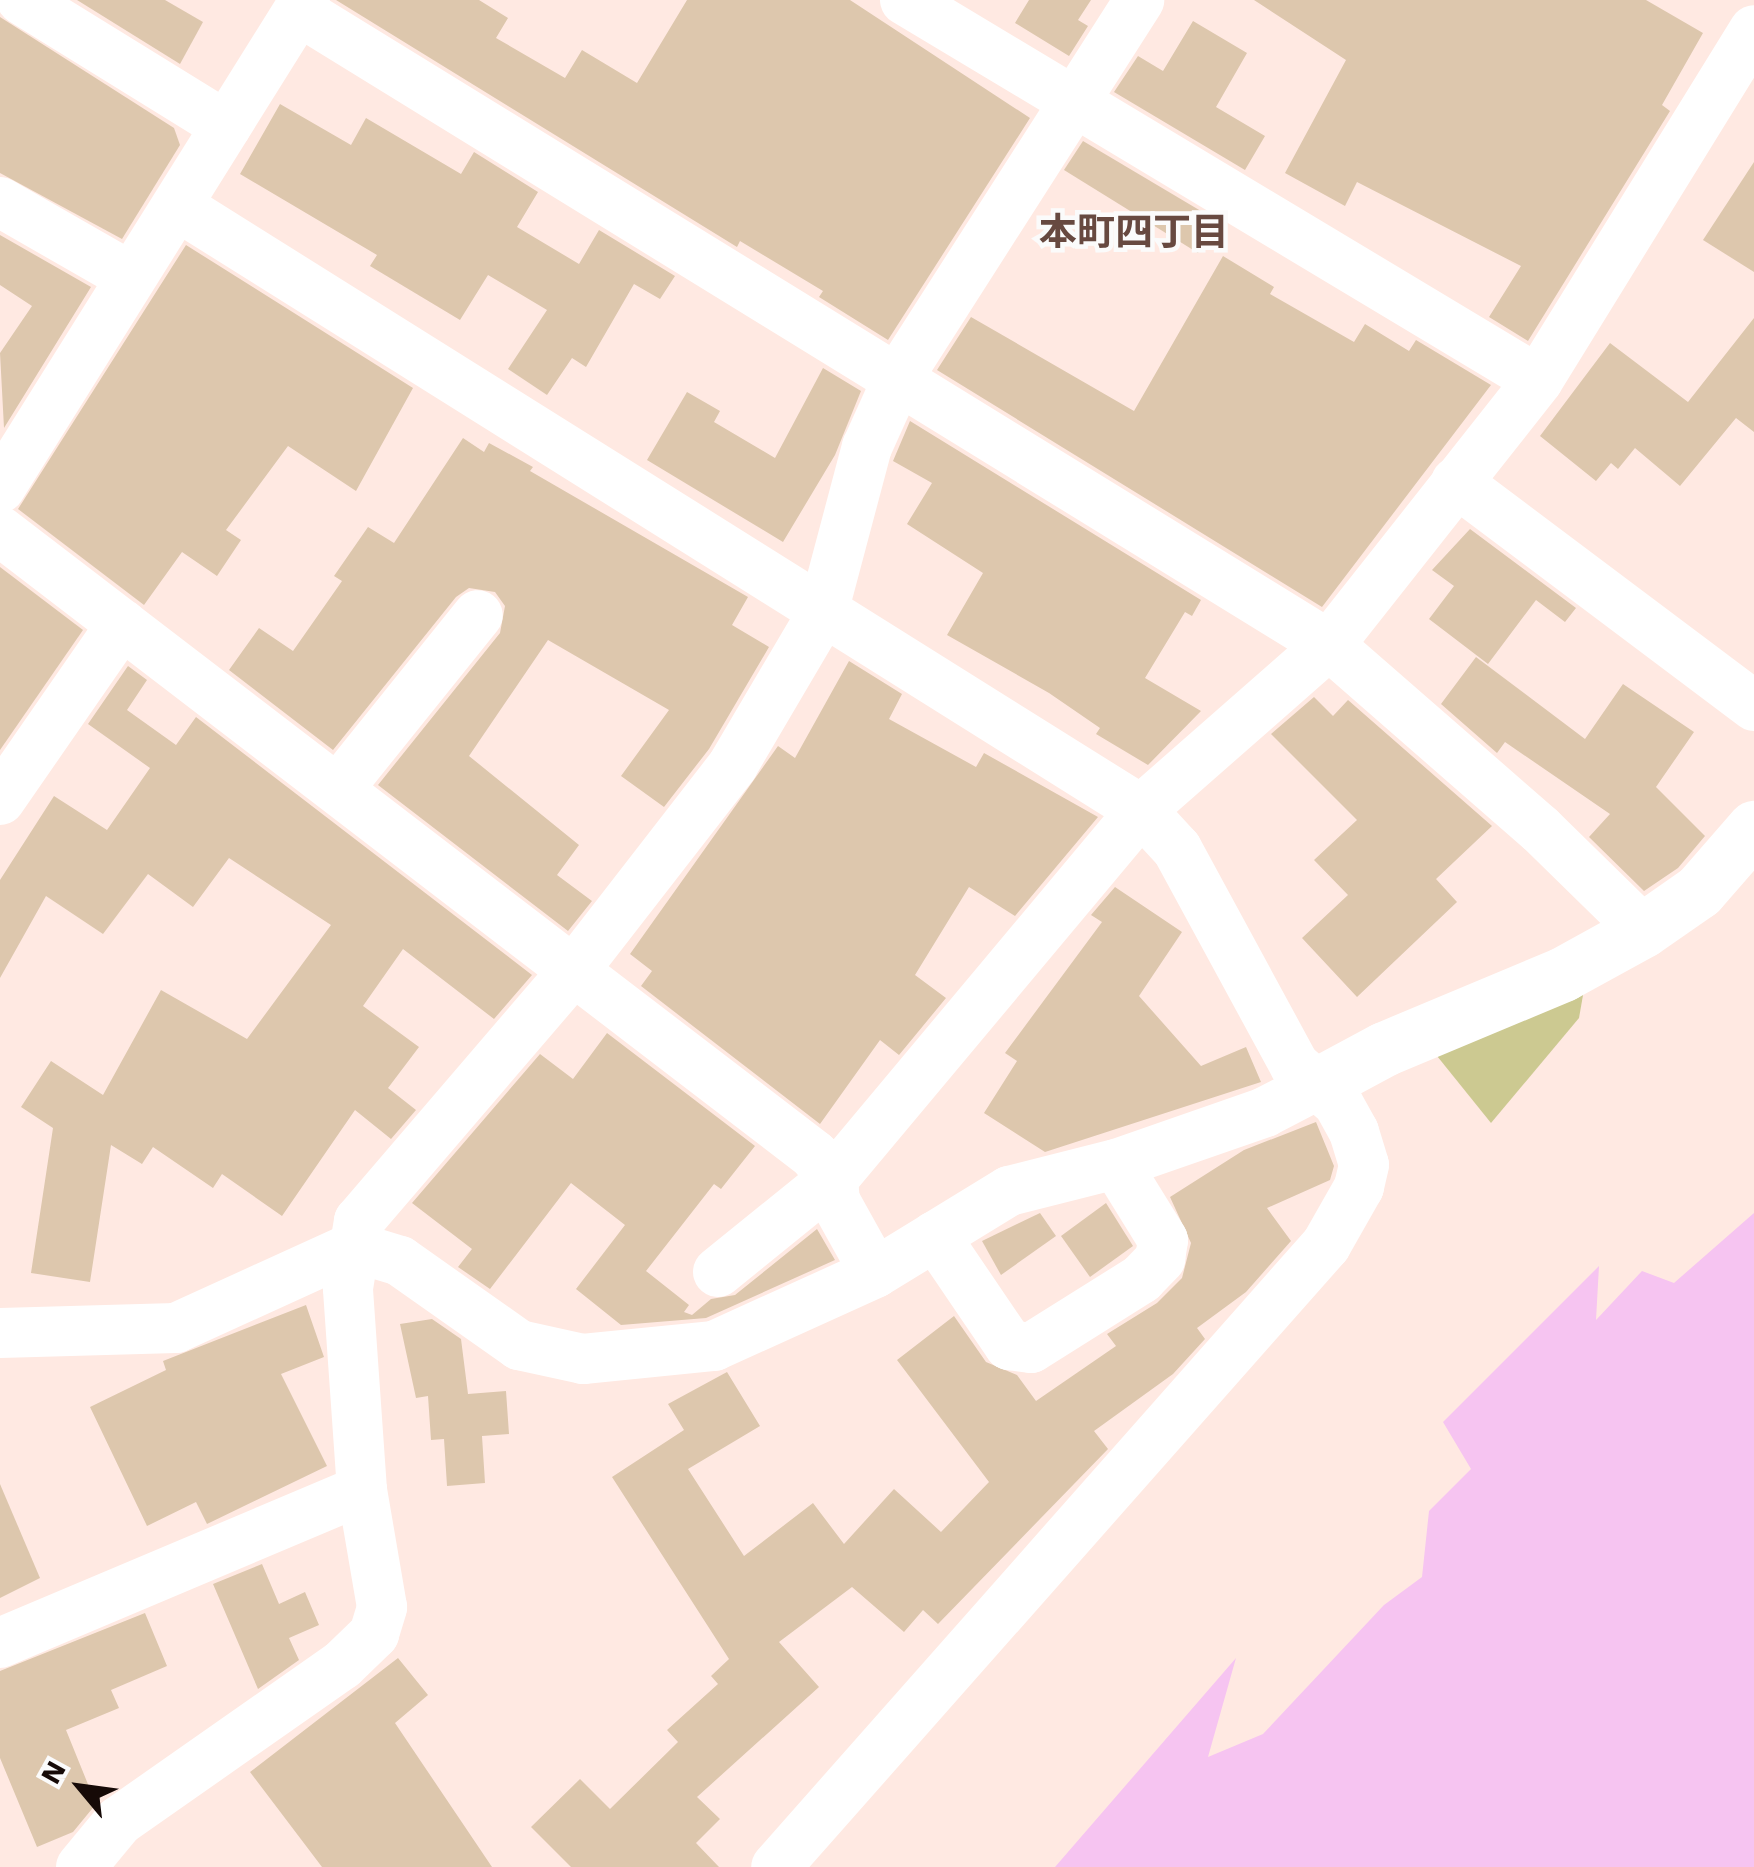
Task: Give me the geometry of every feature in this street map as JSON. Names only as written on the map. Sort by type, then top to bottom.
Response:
[{"type":"street","points":[[22,0],[226,126]]},
{"type":"street","points":[[905,0],[1538,380]]},
{"type":"street","points":[[81,1867],[120,1820],[342,1665],[374,1634],[382,1608],[362,1490],[348,1288],[359,1220],[575,969],[732,765],[823,612],[868,447],[899,376],[1139,0]]},
{"type":"street","points":[[0,488],[302,5],[1329,645],[1540,829],[1643,930]]},
{"type":"street","points":[[718,1272],[833,1179],[1141,810],[1329,645],[1538,380],[1754,30]]},
{"type":"street","points":[[0,202],[130,278]]},
{"type":"street","points":[[179,207],[1141,810],[1176,849],[1294,1066],[1338,1104],[1364,1165],[1348,1212],[1326,1245],[776,1867]]},
{"type":"street","points":[[1456,482],[1754,706]]},
{"type":"street","points":[[0,530],[526,938],[575,969],[814,1155],[833,1179],[835,1201],[875,1273]]},
{"type":"street","points":[[338,789],[478,615]]},
{"type":"street","points":[[0,800],[122,624]]},
{"type":"street","points":[[0,1333],[176,1328],[354,1247],[400,1261],[519,1345],[583,1358],[714,1346],[875,1273],[1010,1190],[1116,1164],[1265,1112],[1384,1049],[1562,974],[1643,930],[1698,891],[1754,828]]},
{"type":"street","points":[[935,1236],[1010,1345],[1031,1348],[1160,1259],[1164,1240],[1116,1164]]},
{"type":"street","points":[[0,1643],[362,1490]]},
{"type":"shaded area","points":[[1586,978],[1579,1018],[1491,1123],[1433,1051]]},
{"type":"shaded area","points":[[1754,1213],[1754,1867],[1055,1867],[1236,1658],[1208,1757],[1263,1734],[1384,1605],[1422,1577],[1429,1511],[1471,1469],[1443,1422],[1599,1266],[1596,1320],[1642,1271],[1674,1283]]},
{"type":"building","points":[[77,0],[165,0],[203,22],[180,64]]},
{"type":"building","points":[[336,0],[479,0],[508,18],[496,38],[565,78],[582,50],[637,83],[687,0],[850,0],[1030,118],[888,340],[819,297],[823,291],[740,241],[737,247]]},
{"type":"building","points":[[1029,0],[1091,0],[1078,20],[1088,26],[1069,56],[1015,23]]},
{"type":"building","points":[[1254,0],[1646,0],[1703,33],[1662,105],[1670,111],[1528,341],[1489,317],[1521,266],[1357,182],[1345,206],[1285,173],[1346,60]]},
{"type":"building","points":[[0,17],[174,128],[180,145],[122,239],[0,173]]},
{"type":"building","points":[[1193,21],[1247,53],[1216,107],[1265,136],[1245,170],[1114,92],[1138,56],[1163,71]]},
{"type":"building","points":[[280,104],[351,145],[366,118],[461,174],[474,152],[538,192],[517,227],[579,264],[599,230],[675,276],[660,299],[634,284],[586,367],[572,358],[547,395],[508,369],[547,310],[488,275],[460,320],[370,266],[377,255],[240,174]]},
{"type":"building","points":[[1083,141],[1216,220],[1198,253],[1064,170]]},
{"type":"building","points":[[1754,162],[1754,272],[1703,240]]},
{"type":"building","points":[[0,235],[91,287],[4,428],[0,353],[32,306],[0,285]]},
{"type":"building","points":[[186,245],[413,388],[356,491],[288,446],[226,530],[241,540],[217,576],[182,552],[144,605],[18,509]]},
{"type":"building","points":[[1223,256],[1274,287],[1270,294],[1354,342],[1365,324],[1409,351],[1416,340],[1491,385],[1322,607],[937,370],[971,317],[1134,411]]},
{"type":"building","points":[[1754,318],[1754,432],[1736,418],[1680,486],[1635,448],[1618,469],[1611,463],[1596,481],[1540,436],[1610,343],[1688,402]]},
{"type":"building","points":[[823,368],[861,391],[835,455],[783,542],[647,460],[687,392],[720,411],[714,422],[775,458]]},
{"type":"building","points":[[910,421],[1201,600],[1192,616],[1185,612],[1145,678],[1201,711],[1148,765],[1096,734],[1100,728],[1049,693],[947,635],[983,573],[907,524],[932,483],[893,461]]},
{"type":"building","points":[[463,438],[484,452],[489,443],[533,467],[530,471],[748,597],[732,625],[769,647],[709,749],[664,807],[621,776],[669,710],[548,640],[469,756],[579,845],[557,875],[592,901],[568,931],[378,785],[500,633],[505,606],[495,592],[469,588],[456,597],[333,750],[229,670],[259,628],[293,651],[342,581],[334,576],[368,527],[394,543]]},
{"type":"building","points":[[1470,529],[1576,608],[1565,622],[1536,600],[1488,664],[1429,619],[1454,586],[1432,570]]},
{"type":"building","points":[[0,567],[83,630],[0,750]]},
{"type":"building","points":[[1476,657],[1585,739],[1623,684],[1694,732],[1656,787],[1705,836],[1678,868],[1644,891],[1589,837],[1610,814],[1505,742],[1497,753],[1441,704]]},
{"type":"building","points":[[849,661],[902,694],[889,719],[976,767],[984,753],[1098,817],[1015,916],[969,887],[915,975],[946,998],[899,1055],[880,1040],[820,1124],[641,986],[652,971],[630,954],[778,746],[795,758]]},
{"type":"building","points":[[128,666],[147,680],[127,710],[176,745],[196,717],[532,975],[494,1019],[403,949],[363,1006],[419,1047],[388,1088],[416,1110],[391,1139],[355,1110],[282,1216],[222,1174],[213,1188],[153,1147],[142,1164],[111,1145],[90,1282],[31,1273],[53,1128],[21,1107],[51,1061],[103,1095],[161,990],[247,1039],[331,925],[229,858],[193,907],[148,874],[103,934],[46,896],[0,978],[0,880],[54,796],[107,830],[150,768],[88,724]]},
{"type":"building","points":[[1314,697],[1333,716],[1348,700],[1492,826],[1436,879],[1457,902],[1357,997],[1302,938],[1348,895],[1314,860],[1357,820],[1271,734]]},
{"type":"building","points":[[1115,887],[1182,932],[1139,996],[1201,1066],[1246,1047],[1261,1082],[1045,1152],[984,1113],[1017,1061],[1005,1053],[1102,922],[1091,915]]},
{"type":"building","points":[[607,1033],[755,1146],[721,1189],[714,1184],[646,1271],[689,1305],[684,1312],[692,1315],[711,1299],[735,1295],[817,1229],[835,1260],[706,1318],[621,1325],[576,1289],[625,1225],[571,1183],[490,1289],[458,1267],[472,1249],[412,1203],[540,1054],[573,1079]]},
{"type":"building","points":[[1316,1122],[1334,1166],[1330,1180],[1267,1208],[1291,1241],[1246,1292],[1197,1328],[1205,1339],[1173,1374],[1094,1431],[1108,1449],[938,1624],[923,1610],[904,1632],[852,1587],[779,1642],[819,1687],[697,1797],[720,1819],[696,1843],[719,1867],[571,1867],[531,1827],[580,1779],[610,1809],[678,1742],[667,1730],[718,1684],[711,1676],[729,1659],[612,1477],[684,1430],[668,1404],[727,1372],[760,1426],[688,1469],[744,1556],[813,1503],[844,1544],[894,1489],[941,1532],[989,1482],[897,1360],[954,1316],[986,1362],[1017,1375],[1036,1401],[1116,1346],[1107,1334],[1157,1303],[1182,1278],[1191,1243],[1170,1197],[1244,1150]]},
{"type":"building","points":[[1106,1203],[1133,1246],[1090,1277],[1061,1236]]},
{"type":"building","points":[[1040,1213],[1056,1236],[1001,1275],[982,1241]]},
{"type":"building","points":[[306,1305],[324,1357],[281,1374],[327,1466],[207,1524],[196,1502],[147,1526],[90,1407],[166,1370],[163,1361]]},
{"type":"building","points":[[432,1319],[461,1339],[468,1394],[506,1391],[509,1434],[482,1436],[485,1483],[447,1486],[444,1439],[431,1440],[428,1396],[416,1398],[400,1324]]},
{"type":"building","points":[[0,1484],[40,1578],[0,1598]]},
{"type":"building","points":[[262,1564],[279,1604],[305,1592],[319,1625],[289,1638],[299,1660],[258,1689],[213,1584]]},
{"type":"building","points":[[145,1613],[167,1666],[111,1690],[119,1708],[66,1730],[96,1804],[73,1832],[37,1847],[0,1758],[0,1671]]},
{"type":"building","points":[[398,1658],[428,1695],[395,1723],[492,1867],[322,1867],[250,1772]]},
{"type":"district","name":"本町四丁目","points":[[1134,233]]}]
